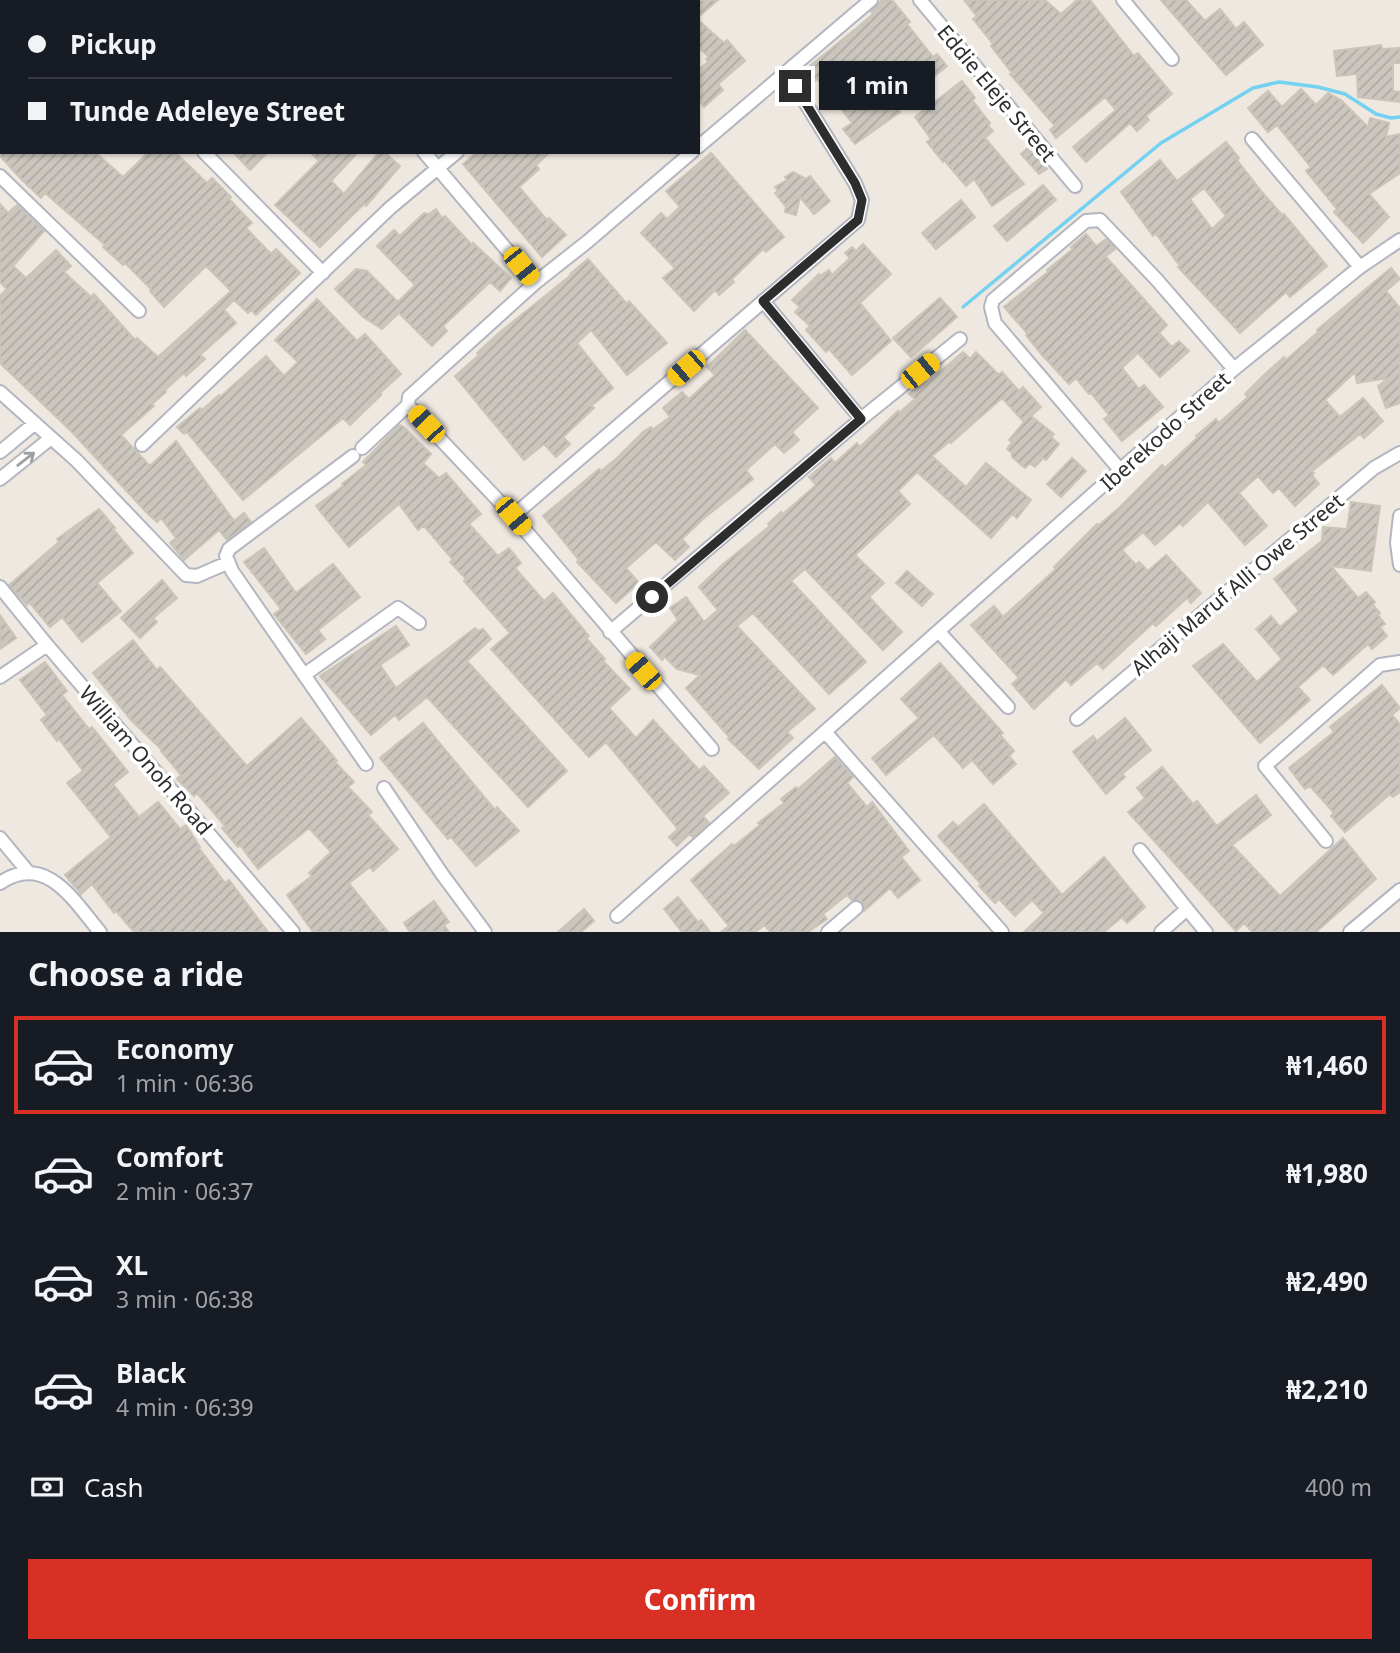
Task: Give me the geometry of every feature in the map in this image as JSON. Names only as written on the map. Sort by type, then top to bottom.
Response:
[{"type":"street","points":[[703,143],[871,0]]},
{"type":"street","name":"Eddie Eleje Street","points":[[920,0],[1075,186]]},
{"type":"street","points":[[1123,0],[1172,59]]},
{"type":"street","points":[[513,516],[858,220],[862,200],[855,183],[786,73]]},
{"type":"street","points":[[1252,139],[1360,267]]},
{"type":"street","points":[[206,154],[323,272]]},
{"type":"street","points":[[426,154],[535,283]]},
{"type":"street","points":[[142,445],[390,208],[455,154]]},
{"type":"street","points":[[366,765],[227,563],[229,549],[357,452],[408,405],[409,397],[535,283],[690,154]]},
{"type":"street","points":[[0,176],[139,311]]},
{"type":"street","points":[[1121,471],[995,323],[991,307],[993,300],[1086,221],[1100,220],[1157,280],[1234,369]]},
{"type":"street","name":"Iberekodo Street","points":[[617,916],[1234,369],[1360,267],[1400,240]]},
{"type":"street","points":[[763,301],[861,419]]},
{"type":"street","points":[[610,632],[861,419],[960,339]]},
{"type":"street","points":[[0,392],[113,497],[186,575],[197,576],[227,563]]},
{"type":"street","points":[[408,405],[513,516],[712,749]]},
{"type":"street","points":[[0,452],[34,424]]},
{"type":"street","points":[[0,479],[51,438]]},
{"type":"street","name":"Alhaji Maruf Alli Owe Street","points":[[1077,719],[1374,468],[1400,453]]},
{"type":"street","points":[[1400,516],[1397,543],[1400,565]]},
{"type":"street","name":"William Onoh Road","points":[[0,587],[293,932]]},
{"type":"street","points":[[304,675],[398,608],[419,622]]},
{"type":"street","points":[[939,632],[1008,708]]},
{"type":"street","points":[[0,677],[47,645]]},
{"type":"street","points":[[1326,841],[1265,766],[1380,665],[1400,662]]},
{"type":"street","points":[[826,733],[1002,932]]},
{"type":"street","points":[[384,788],[485,932]]},
{"type":"street","points":[[0,838],[29,873]]},
{"type":"street","points":[[1140,850],[1206,932]]},
{"type":"street","points":[[0,883],[17,874],[44,875],[56,883],[100,932]]},
{"type":"street","points":[[1350,932],[1400,890]]},
{"type":"street","points":[[828,932],[856,908]]},
{"type":"street","points":[[1161,932],[1187,909]]},
{"type":"building","points":[[700,0],[718,0],[700,15]]},
{"type":"building","points":[[882,0],[892,0],[933,57],[937,54],[947,66],[896,107],[900,112],[855,144],[843,129],[852,123],[823,85],[817,79],[813,83],[806,69],[873,14],[871,11]]},
{"type":"building","points":[[964,0],[1045,0],[1061,14],[1077,0],[1090,0],[1134,56],[1138,53],[1172,94],[1146,116],[1149,120],[1137,131],[1130,123],[1086,162],[1073,147],[1116,110],[1105,97],[1056,138],[1050,130],[1055,126],[1010,74],[1012,73],[991,46],[993,44],[973,19],[977,16]]},
{"type":"building","points":[[1161,0],[1186,0],[1205,21],[1220,9],[1236,29],[1244,22],[1263,45],[1226,75]]},
{"type":"building","points":[[700,22],[724,43],[727,40],[745,61],[718,84],[723,90],[704,107],[700,102],[700,68],[708,62],[706,59],[709,57],[700,49]]},
{"type":"building","points":[[1381,45],[1382,49],[1400,48],[1400,63],[1393,63],[1393,91],[1400,92],[1400,102],[1358,97],[1357,74],[1337,76],[1334,51]]},
{"type":"building","points":[[962,81],[975,98],[972,100],[990,123],[988,126],[993,131],[985,138],[1024,184],[992,206],[974,179],[966,186],[944,160],[943,162],[927,142],[931,139],[915,117]]},
{"type":"building","points":[[1301,89],[1316,105],[1328,93],[1341,100],[1368,127],[1370,118],[1389,123],[1386,137],[1400,134],[1400,173],[1369,194],[1389,217],[1363,243],[1334,212],[1337,209],[1306,171],[1311,167],[1277,125],[1268,132],[1248,108],[1268,91],[1282,107]]},
{"type":"building","points":[[1226,142],[1262,192],[1327,266],[1290,297],[1286,292],[1240,333],[1178,267],[1180,266],[1156,234],[1153,236],[1121,192],[1160,160],[1177,181]],"holes":[[[1204,188],[1226,216],[1212,229],[1190,199]]]},
{"type":"building","points":[[1029,147],[1047,169],[1039,174],[1021,154]]},
{"type":"building","points":[[711,153],[784,237],[766,252],[763,249],[732,279],[734,282],[719,295],[715,290],[694,311],[663,278],[675,268],[641,233],[661,213],[667,219],[680,207],[666,191]]},
{"type":"building","points":[[97,154],[123,177],[147,154],[177,154],[207,183],[212,178],[252,223],[246,228],[271,254],[276,249],[300,273],[256,315],[251,310],[248,313],[234,300],[224,310],[236,323],[200,355],[205,359],[165,390],[152,404],[154,406],[121,435],[150,466],[176,441],[234,521],[244,513],[251,522],[227,540],[219,530],[184,560],[170,543],[176,538],[161,518],[157,522],[147,513],[71,431],[0,363],[0,296],[7,289],[0,282],[0,204],[8,213],[17,205],[44,231],[13,266],[26,278],[56,250],[71,266],[64,272],[91,297],[94,294],[135,340],[137,338],[158,357],[231,291],[206,266],[164,307],[150,291],[152,290],[125,263],[123,265],[103,247],[105,245],[45,193],[41,198],[0,156]]},
{"type":"building","points":[[235,154],[266,154],[250,170]]},
{"type":"building","points":[[312,154],[356,154],[331,181],[344,194],[377,154],[386,154],[400,166],[366,206],[364,204],[320,247],[275,205],[319,161]]},
{"type":"building","points":[[475,154],[548,154],[536,165],[539,169],[519,187],[547,220],[549,218],[566,235],[542,257],[463,164]]},
{"type":"building","points":[[793,172],[806,179],[810,176],[830,201],[814,214],[800,197],[796,215],[785,212],[786,207],[775,193],[778,191],[775,187],[787,180],[785,177]]},
{"type":"building","points":[[1043,185],[1056,200],[1007,241],[994,226]]},
{"type":"building","points":[[961,200],[975,217],[936,249],[922,233]]},
{"type":"building","points":[[436,209],[442,218],[445,216],[472,245],[473,243],[511,278],[500,291],[490,282],[443,326],[447,331],[432,346],[399,313],[382,329],[363,317],[335,289],[356,269],[367,271],[398,302],[415,285],[377,246],[394,230],[400,236],[424,213],[429,214]]},
{"type":"building","points":[[1086,234],[1096,246],[1106,239],[1111,244],[1115,249],[1107,258],[1167,325],[1159,333],[1172,347],[1179,341],[1189,351],[1160,377],[1138,353],[1122,368],[1139,389],[1144,385],[1163,407],[1122,441],[1104,419],[1109,415],[1091,393],[1089,394],[1076,378],[1069,384],[1004,307],[1048,272],[1047,270],[1073,249],[1071,247]]},
{"type":"building","points":[[863,244],[891,274],[860,303],[891,341],[852,375],[829,349],[826,352],[806,330],[810,326],[795,312],[800,307],[792,300],[819,274],[820,276],[829,270],[832,275],[850,258],[845,253],[852,247],[856,251]]},
{"type":"building","points":[[588,259],[627,304],[629,301],[667,343],[627,375],[591,330],[577,343],[613,388],[591,406],[594,408],[563,437],[570,444],[556,457],[544,444],[524,460],[455,376],[499,333]]},
{"type":"building","points":[[1391,268],[1400,279],[1386,291],[1400,308],[1400,403],[1386,408],[1378,386],[1388,378],[1357,383],[1355,372],[1325,400],[1340,417],[1363,398],[1383,421],[1364,438],[1360,434],[1312,471],[1319,484],[1295,506],[1279,488],[1273,493],[1258,476],[1239,493],[1267,526],[1245,545],[1208,502],[1183,526],[1180,523],[1155,545],[1143,532],[1122,550],[1136,565],[1139,562],[1148,571],[1166,555],[1201,593],[1191,603],[1187,598],[1156,626],[1153,623],[1103,669],[1097,663],[1071,685],[1066,679],[1034,709],[1012,684],[1019,678],[971,625],[994,606],[1003,617],[1056,569],[1054,567],[1097,524],[1120,507],[1162,465],[1165,468],[1216,419],[1219,423],[1248,397],[1245,394],[1265,374],[1284,357],[1286,360],[1318,332],[1317,330]]},
{"type":"building","points":[[940,298],[957,317],[911,357],[893,338]]},
{"type":"building","points":[[317,299],[357,341],[365,334],[401,374],[350,425],[343,418],[243,500],[187,432],[184,434],[177,427],[200,408],[202,410],[219,395],[220,397],[266,356],[284,376],[298,362],[275,340]]},
{"type":"building","points":[[745,330],[818,408],[792,432],[799,440],[784,453],[775,444],[746,470],[753,479],[682,539],[689,547],[675,560],[656,542],[626,568],[639,583],[616,603],[577,562],[579,560],[543,516],[599,469],[601,471],[617,458],[643,432],[651,427],[652,430],[670,417],[663,408],[682,392],[689,399],[715,375],[707,367]]},
{"type":"building","points":[[963,352],[970,359],[976,352],[999,375],[1002,372],[1019,391],[1023,387],[1041,407],[1031,416],[1054,434],[1051,437],[1059,444],[1046,460],[1043,458],[1035,467],[1030,463],[1025,468],[1007,449],[1012,442],[1009,440],[1024,422],[1002,398],[951,443],[950,441],[932,456],[966,487],[986,463],[1031,500],[1017,518],[1012,514],[991,538],[917,472],[898,491],[910,504],[855,555],[884,583],[869,597],[902,632],[883,650],[805,569],[791,581],[866,662],[829,694],[753,613],[737,626],[815,709],[787,732],[793,738],[759,769],[728,739],[730,738],[686,688],[700,675],[677,669],[665,657],[662,660],[650,647],[678,620],[670,608],[686,597],[704,622],[718,610],[699,587],[770,526],[768,524],[781,512],[783,514],[816,485],[809,477],[831,458],[835,463],[857,443],[860,447],[898,411],[899,413],[915,399],[909,394],[925,380],[927,383]]},
{"type":"building","points":[[399,425],[431,454],[423,463],[439,478],[446,473],[481,514],[469,524],[498,556],[509,548],[521,563],[515,568],[544,601],[553,593],[589,636],[586,638],[605,659],[603,661],[630,689],[609,708],[636,738],[653,720],[699,770],[704,766],[729,793],[703,816],[709,823],[693,837],[689,834],[677,846],[669,837],[678,829],[606,742],[589,757],[491,649],[510,633],[464,581],[466,579],[450,562],[453,560],[424,526],[418,530],[399,504],[349,547],[316,506],[366,465],[363,462]]},
{"type":"building","points":[[1072,458],[1086,471],[1061,497],[1047,484]]},
{"type":"building","points":[[1351,502],[1380,506],[1371,571],[1331,566],[1358,598],[1366,592],[1375,602],[1373,605],[1385,624],[1380,627],[1387,636],[1372,649],[1368,644],[1333,675],[1323,665],[1298,687],[1310,700],[1260,743],[1193,666],[1223,644],[1257,682],[1282,659],[1256,629],[1271,616],[1280,627],[1299,611],[1274,579],[1322,541],[1323,527],[1347,529]]},
{"type":"building","points":[[99,509],[133,553],[97,583],[121,611],[82,642],[62,617],[50,627],[29,602],[27,605],[9,585],[59,542],[57,539]]},
{"type":"building","points":[[264,548],[296,593],[333,564],[360,597],[318,630],[325,639],[306,654],[274,614],[281,609],[244,562]]},
{"type":"building","points":[[907,571],[933,594],[922,606],[896,583]]},
{"type":"building","points":[[162,580],[177,598],[153,618],[157,622],[140,638],[121,618]]},
{"type":"building","points":[[0,615],[16,638],[0,649]]},
{"type":"building","points":[[396,626],[409,645],[380,665],[396,688],[475,628],[478,631],[483,629],[491,639],[467,661],[567,771],[528,807],[427,697],[399,720],[395,715],[371,735],[320,676]]},
{"type":"building","points":[[133,640],[157,670],[160,667],[247,766],[301,718],[354,782],[348,787],[372,812],[368,815],[398,849],[373,871],[370,867],[349,883],[388,932],[313,932],[287,895],[312,876],[309,873],[331,852],[309,828],[258,869],[240,845],[238,847],[222,828],[225,826],[197,793],[194,796],[177,779],[181,775],[162,750],[131,720],[93,673]]},
{"type":"building","points":[[45,662],[67,691],[62,695],[128,772],[113,784],[139,817],[158,802],[180,829],[186,825],[225,883],[229,880],[268,932],[134,932],[116,911],[114,913],[92,884],[81,894],[65,875],[111,837],[67,783],[83,771],[41,720],[47,715],[20,680]]},
{"type":"building","points":[[940,663],[1003,733],[1000,735],[1014,751],[1009,756],[1016,764],[993,784],[972,760],[963,768],[934,735],[886,775],[872,758],[919,718],[901,699]]},
{"type":"building","points":[[1382,685],[1400,708],[1392,715],[1400,724],[1400,792],[1393,797],[1390,794],[1345,832],[1331,816],[1334,813],[1310,786],[1305,789],[1289,768],[1334,732],[1330,727]]},
{"type":"building","points":[[1125,718],[1151,750],[1122,774],[1125,777],[1106,794],[1073,752],[1093,736],[1097,741]]},
{"type":"building","points":[[423,723],[495,810],[497,807],[519,831],[476,866],[451,837],[448,839],[380,758]]},
{"type":"building","points":[[835,757],[853,777],[847,783],[867,807],[872,802],[909,851],[901,857],[920,880],[898,898],[890,888],[864,911],[862,902],[852,900],[847,895],[823,914],[827,919],[808,932],[770,932],[765,925],[755,932],[721,932],[729,926],[691,880],[732,844],[734,846],[760,825],[758,823],[784,803],[781,799],[796,787],[798,789]]},
{"type":"building","points":[[1162,767],[1193,804],[1197,801],[1217,826],[1256,795],[1271,815],[1232,845],[1280,896],[1343,838],[1376,879],[1316,932],[1252,932],[1244,923],[1236,931],[1128,812],[1145,798],[1137,788]]},
{"type":"building","points":[[984,804],[1062,895],[1104,857],[1145,907],[1127,923],[1122,917],[1104,932],[1024,932],[1044,913],[1032,900],[1015,916],[999,899],[995,903],[938,836],[953,822],[958,827]]},
{"type":"building","points":[[678,897],[698,922],[701,920],[710,932],[682,932],[664,909]]},
{"type":"building","points":[[434,901],[449,922],[444,925],[449,932],[410,932],[404,923]]},
{"type":"building","points":[[584,909],[594,921],[581,932],[558,932]]},
{"type":"waterway","points":[[963,307],[1161,143],[1253,88],[1279,82],[1318,87],[1345,94],[1376,114],[1391,118],[1400,117]]},
{"type":"route","points":[[652,597],[861,419],[763,301],[858,220],[862,200],[855,183],[795,86]]}]
